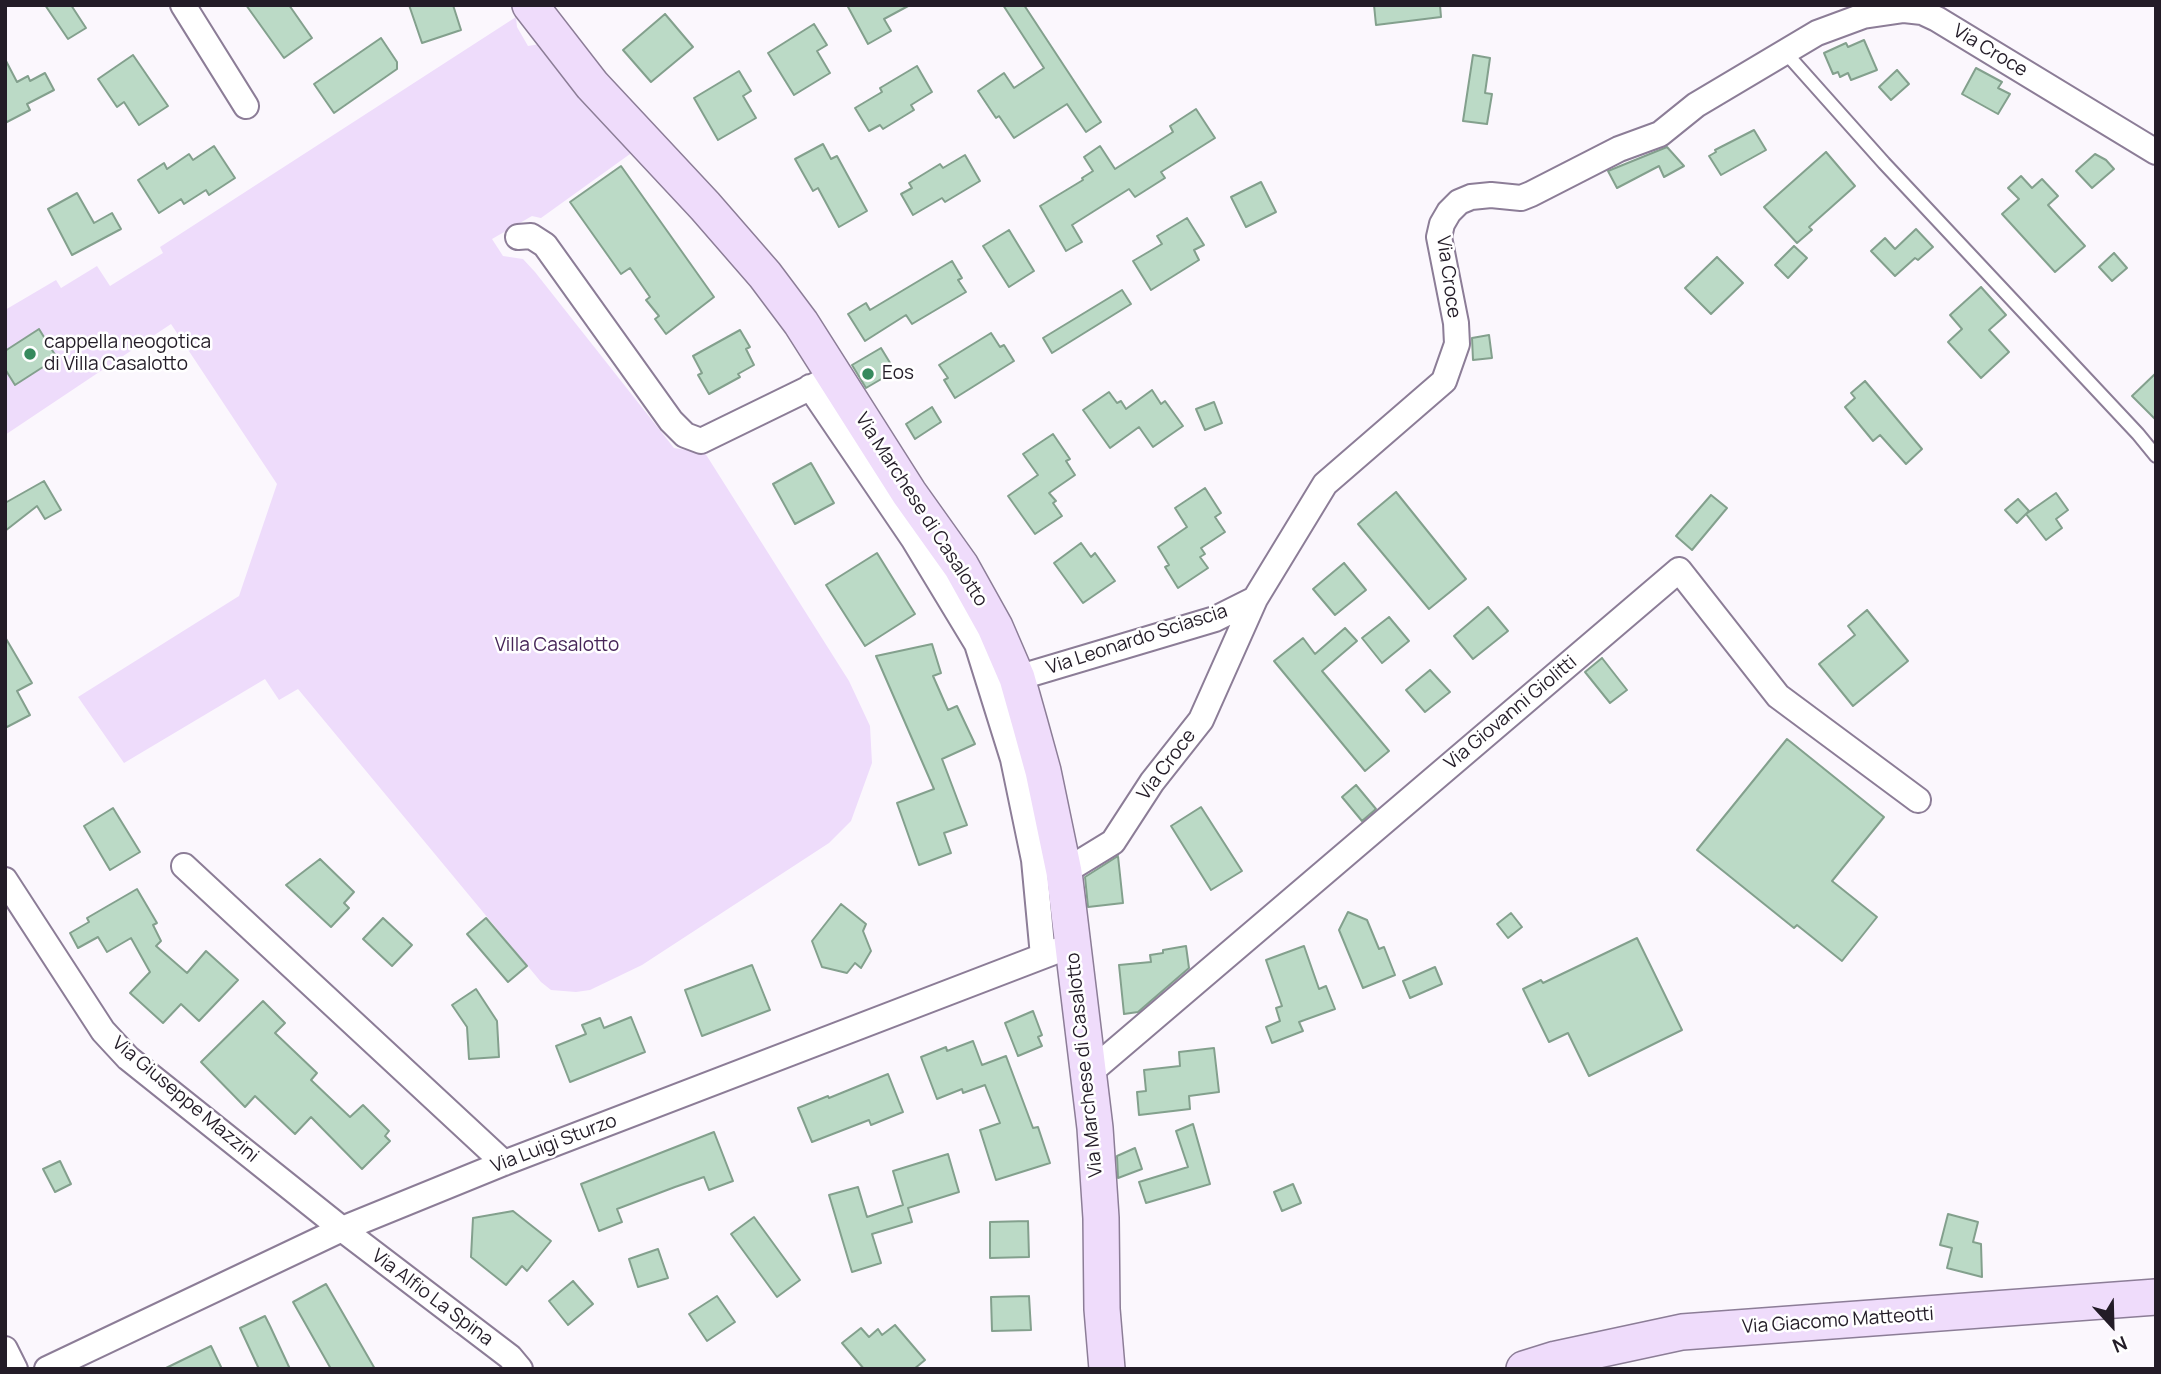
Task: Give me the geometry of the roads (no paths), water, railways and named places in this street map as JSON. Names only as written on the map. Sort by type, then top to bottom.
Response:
[{"type":"street","points":[[183,5],[246,106]]},
{"type":"street","name":"Via Marchese di Casalotto","points":[[530,5],[592,85],[705,206],[765,275],[801,323],[822,382],[909,493],[961,566],[995,627],[1017,678],[1043,771],[1064,872],[1058,951],[1088,1074],[1096,1141],[1101,1218],[1102,1309],[1107,1369]]},
{"type":"street","name":"Via Croce","points":[[1064,872],[1113,842],[1152,782],[1202,720],[1255,598],[1325,484],[1444,380],[1457,344],[1456,323],[1439,237],[1442,224],[1459,202],[1471,197],[1491,195],[1521,198],[1619,149],[1660,134],[1696,105],[1817,33],[1863,16],[1904,10],[1922,12],[1937,19],[2156,152]]},
{"type":"street","points":[[518,237],[531,236],[545,245],[671,421],[685,435],[701,441],[822,382],[977,645],[1013,759],[1034,860],[1058,951]]},
{"type":"street","name":"Via Giovanni Giolitti","points":[[1088,1074],[1679,570],[1778,696],[1918,800]]},
{"type":"street","name":"Via Leonardo Sciascia","points":[[1017,678],[1215,619],[1255,598]]},
{"type":"street","points":[[184,866],[504,1163]]},
{"type":"street","name":"Via Giuseppe Mazzini","points":[[5,880],[103,1031],[128,1058],[342,1229]]},
{"type":"street","name":"Via Luigi Sturzo","points":[[47,1369],[342,1229],[504,1163],[1058,951]]},
{"type":"street","name":"Via Alfio La Spina","points":[[342,1229],[510,1357],[520,1369]]},
{"type":"street","name":"Via Giacomo Matteotti","points":[[1524,1369],[1556,1359],[1682,1332],[2156,1297]]},
{"type":"street","points":[[5,1349],[15,1369]]},
{"type":"lane","points":[[1785,52],[1884,163],[2156,456]]},
{"type":"place","name":"cappella neogotica di Villa Casalotto","points":[[30,354]]},
{"type":"place","name":"Eos","points":[[868,374]]},
{"type":"park label","name":"Villa Casalotto","points":[[557,646]]}]
